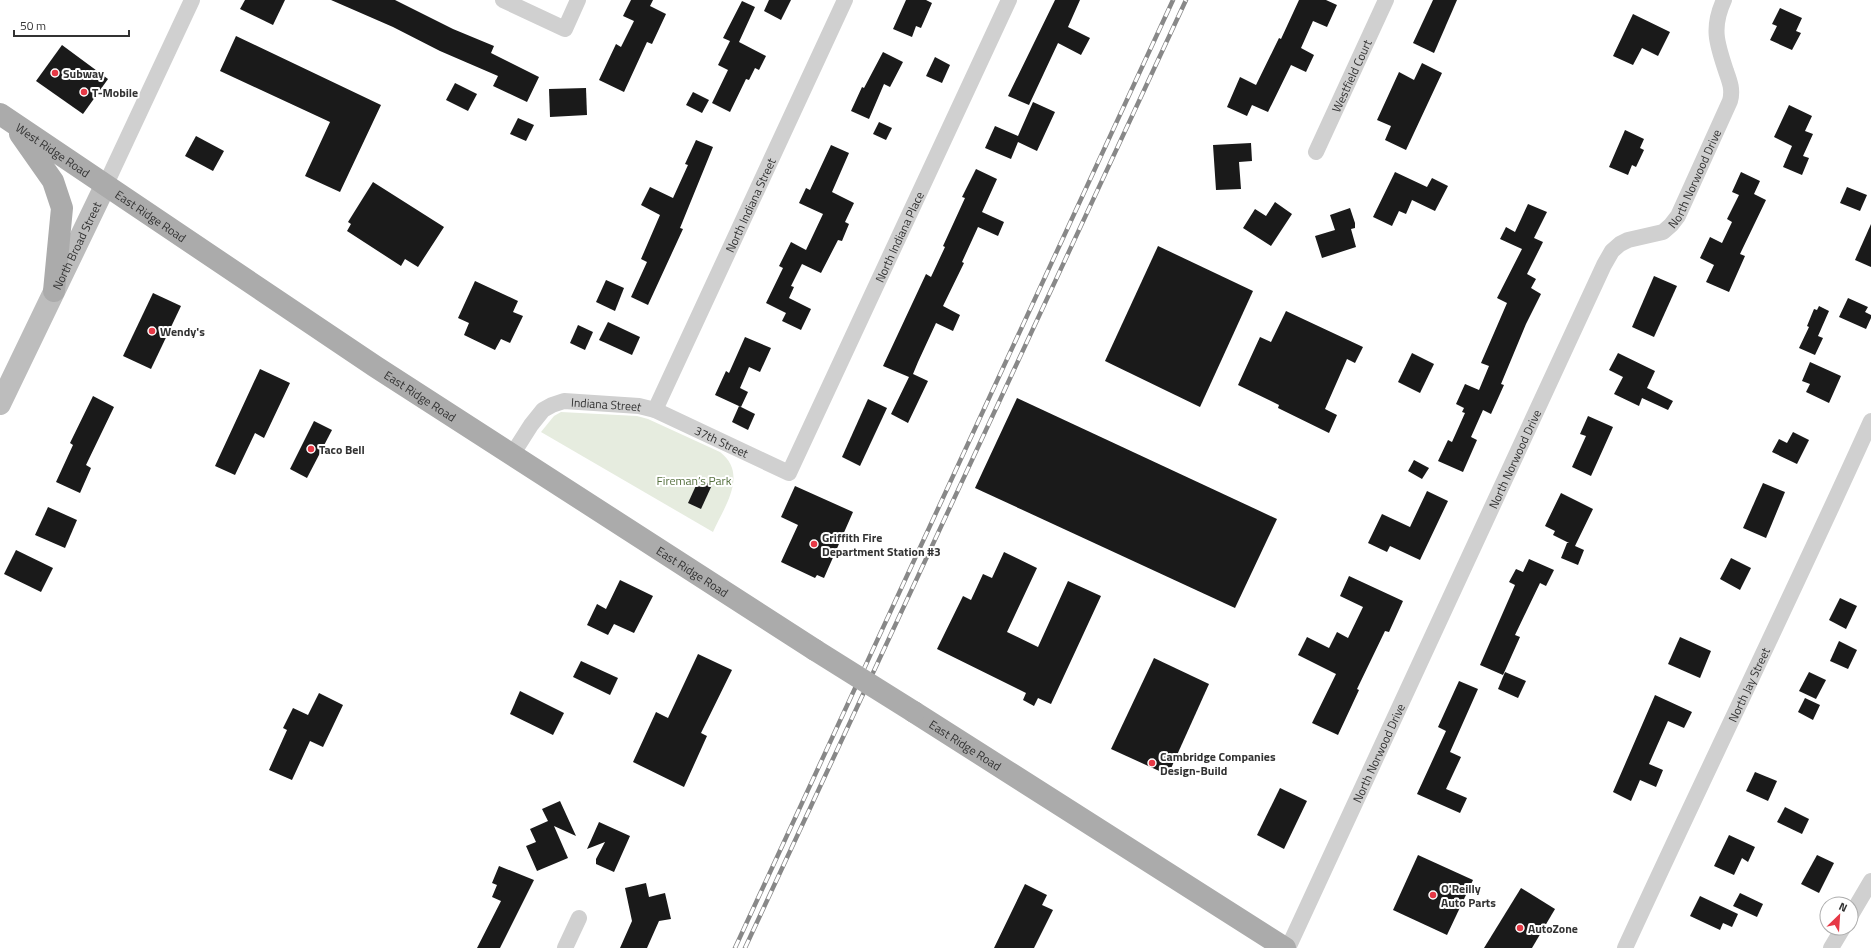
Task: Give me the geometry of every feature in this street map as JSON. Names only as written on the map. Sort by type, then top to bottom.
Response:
[{"type":"main road","name":"West Ridge Road","points":[[6,118],[105,186]]},
{"type":"main road","points":[[6,118],[53,181],[62,208],[54,291]]},
{"type":"main road","name":"East Ridge Road","points":[[105,186],[512,455],[815,650],[1286,948]]},
{"type":"street","name":"North Broad Street","points":[[0,404],[105,186],[192,0]]},
{"type":"street","points":[[502,0],[565,30],[578,0]]},
{"type":"street","name":"North Indiana Street","points":[[655,410],[845,0]]},
{"type":"street","name":"North Indiana Place","points":[[789,473],[1009,0]]},
{"type":"street","name":"Westfield Court","points":[[1316,152],[1386,0]]},
{"type":"street","name":"North Norwood Drive","points":[[1286,948],[1604,265],[1612,251],[1620,244],[1628,240],[1663,232],[1678,216],[1730,101],[1732,93],[1731,85],[1718,47],[1716,34],[1718,16],[1724,0]]},
{"type":"street","name":"Indiana Street","points":[[512,455],[537,416],[552,405],[564,401],[639,406],[655,410]]},
{"type":"street","name":"37th Street","points":[[655,410],[789,473]]},
{"type":"street","name":"North Jay Street","points":[[1625,948],[1706,772],[1744,698],[1871,421]]},
{"type":"street","points":[[1859,902],[1871,882]]},
{"type":"street","points":[[565,948],[579,918]]},
{"type":"street","points":[[1831,948],[1838,936]]},
{"type":"green space","name":"Fireman’s Park","points":[[561,412],[637,416],[648,419],[720,452],[728,461],[733,470],[733,480],[732,491],[728,502],[713,532],[541,432],[554,416]]},
{"type":"building","points":[[245,0],[285,0],[273,25],[240,9]]},
{"type":"building","points":[[331,0],[395,0],[453,29],[494,46],[491,53],[539,77],[527,102],[493,86],[498,76],[440,51],[393,27]]},
{"type":"building","points":[[631,0],[653,0],[650,6],[666,14],[652,44],[647,42],[624,92],[599,80],[616,44],[621,47],[634,21],[623,16]]},
{"type":"building","points":[[769,0],[791,0],[781,20],[764,11]]},
{"type":"building","points":[[906,0],[926,0],[932,3],[921,28],[916,26],[912,37],[893,29]]},
{"type":"building","points":[[1055,0],[1080,0],[1068,27],[1090,38],[1081,55],[1058,43],[1029,105],[1008,96]]},
{"type":"building","points":[[1299,0],[1326,0],[1337,5],[1327,27],[1313,21],[1301,48],[1314,55],[1306,72],[1291,65],[1268,112],[1252,105],[1247,116],[1227,107],[1240,77],[1256,85],[1279,38],[1281,39]]},
{"type":"building","points":[[1433,0],[1457,0],[1434,53],[1413,43]]},
{"type":"building","points":[[742,1],[755,7],[739,42],[766,56],[759,70],[755,68],[749,80],[746,79],[730,112],[712,103],[728,70],[718,65],[730,41],[723,38]]},
{"type":"building","points":[[1780,8],[1802,18],[1796,31],[1801,33],[1792,50],[1770,40],[1777,26],[1772,24]]},
{"type":"building","points":[[1633,14],[1670,32],[1658,56],[1642,48],[1633,65],[1613,56]]},
{"type":"building","points":[[236,36],[381,105],[340,192],[305,176],[330,122],[220,71]]},
{"type":"building","points":[[62,45],[108,79],[83,114],[36,81]]},
{"type":"building","points":[[883,52],[903,62],[890,87],[884,84],[869,119],[851,111],[862,87],[864,88]]},
{"type":"building","points":[[935,57],[950,65],[942,83],[926,76]]},
{"type":"building","points":[[1422,63],[1442,73],[1406,150],[1385,140],[1391,126],[1377,120],[1399,72],[1414,80]]},
{"type":"building","points":[[455,83],[477,94],[468,111],[446,100]]},
{"type":"building","points":[[586,88],[587,115],[550,117],[549,89]]},
{"type":"building","points":[[693,92],[709,100],[702,113],[686,105]]},
{"type":"building","points":[[1033,102],[1055,112],[1037,151],[1018,142],[1011,159],[985,148],[995,126],[1018,136]]},
{"type":"building","points":[[1789,105],[1812,116],[1805,131],[1813,134],[1803,156],[1809,158],[1802,175],[1783,167],[1792,146],[1774,137]]},
{"type":"building","points":[[518,118],[534,125],[526,141],[510,134]]},
{"type":"building","points":[[879,122],[892,128],[886,140],[873,134]]},
{"type":"building","points":[[1625,130],[1644,139],[1640,148],[1644,150],[1636,167],[1632,165],[1628,175],[1609,167]]},
{"type":"building","points":[[196,136],[224,151],[213,171],[185,156]]},
{"type":"building","points":[[696,140],[713,147],[680,228],[683,229],[648,305],[631,297],[647,262],[641,259],[660,215],[641,205],[650,187],[673,198],[688,165],[685,164]]},
{"type":"building","points":[[1251,143],[1252,161],[1239,162],[1241,189],[1216,190],[1213,145]]},
{"type":"building","points":[[831,145],[849,153],[832,192],[854,203],[845,222],[849,224],[842,241],[838,240],[821,273],[802,264],[791,286],[794,287],[789,298],[811,309],[801,330],[782,321],[786,313],[766,303],[783,268],[779,266],[791,242],[806,250],[823,214],[799,203],[806,188],[810,190]]},
{"type":"building","points":[[976,169],[997,179],[982,212],[1004,222],[998,236],[978,227],[962,262],[964,263],[943,306],[960,315],[953,331],[936,323],[913,374],[928,381],[908,423],[891,414],[909,377],[883,366],[926,274],[931,277],[945,247],[943,246],[965,198],[962,197]]},
{"type":"building","points":[[1395,172],[1427,187],[1432,178],[1448,186],[1435,211],[1412,200],[1406,214],[1399,211],[1392,226],[1373,217]]},
{"type":"building","points":[[1741,172],[1760,181],[1754,194],[1766,200],[1740,254],[1745,256],[1729,292],[1706,282],[1714,265],[1700,258],[1710,237],[1722,243],[1732,222],[1727,219],[1739,195],[1732,192]]},
{"type":"building","points":[[373,182],[444,227],[418,267],[405,259],[401,266],[347,231],[351,224],[348,222]]},
{"type":"building","points":[[1847,187],[1867,195],[1860,211],[1840,203]]},
{"type":"building","points":[[1275,202],[1292,214],[1271,246],[1243,228],[1255,209],[1266,216]]},
{"type":"building","points":[[1528,204],[1547,212],[1534,238],[1543,242],[1527,274],[1536,279],[1531,288],[1541,294],[1526,324],[1501,384],[1504,385],[1491,414],[1483,410],[1471,437],[1477,440],[1463,472],[1438,461],[1448,440],[1452,442],[1465,413],[1462,412],[1464,408],[1456,404],[1465,384],[1479,390],[1489,366],[1481,363],[1507,303],[1497,298],[1522,249],[1500,239],[1506,227],[1515,232]]},
{"type":"building","points":[[1350,208],[1355,223],[1355,228],[1351,229],[1356,247],[1322,258],[1315,236],[1335,230],[1330,215]]},
{"type":"building","points":[[1871,224],[1871,267],[1855,260]]},
{"type":"building","points":[[1158,246],[1253,291],[1200,407],[1105,361]]},
{"type":"building","points":[[1654,276],[1677,286],[1654,337],[1632,327]]},
{"type":"building","points":[[606,280],[624,288],[615,311],[596,302]]},
{"type":"building","points":[[475,281],[518,301],[513,312],[523,316],[510,343],[501,339],[495,350],[464,335],[469,323],[458,318]]},
{"type":"building","name":"Wendy's","points":[[153,293],[181,306],[151,369],[123,356]]},
{"type":"building","points":[[1848,298],[1868,307],[1865,312],[1871,315],[1871,318],[1866,329],[1839,317]]},
{"type":"building","points":[[1819,306],[1829,311],[1818,336],[1823,338],[1815,355],[1799,348],[1809,327],[1807,326],[1814,309],[1817,310]]},
{"type":"building","points":[[1286,311],[1363,347],[1355,363],[1347,359],[1325,409],[1337,415],[1329,433],[1278,408],[1279,405],[1238,385],[1260,337],[1271,342]]},
{"type":"building","points":[[608,322],[640,337],[632,355],[599,340]]},
{"type":"building","points":[[578,325],[593,332],[585,350],[570,343]]},
{"type":"building","points":[[745,337],[771,348],[760,372],[749,367],[740,388],[748,392],[741,407],[715,395],[726,371],[729,373]]},
{"type":"building","points":[[1412,353],[1434,364],[1420,393],[1398,382]]},
{"type":"building","points":[[1618,353],[1655,371],[1647,388],[1673,401],[1668,410],[1642,398],[1639,406],[1614,394],[1623,377],[1609,370]]},
{"type":"building","points":[[1810,362],[1841,376],[1829,403],[1806,392],[1810,384],[1802,381]]},
{"type":"building","points":[[260,369],[290,383],[264,438],[255,433],[235,475],[215,466]]},
{"type":"building","points":[[93,396],[114,407],[86,465],[91,468],[80,493],[56,482],[73,445],[70,443]]},
{"type":"building","points":[[1017,398],[1277,519],[1235,608],[975,488]]},
{"type":"building","points":[[868,399],[887,408],[860,466],[842,457]]},
{"type":"building","points":[[739,406],[755,414],[748,430],[732,422]]},
{"type":"building","points":[[1588,416],[1613,427],[1591,476],[1572,467],[1586,436],[1580,434]]},
{"type":"building","name":"Taco Bell","points":[[314,421],[332,430],[307,478],[290,469]]},
{"type":"building","points":[[1793,432],[1809,440],[1797,464],[1772,452],[1779,439],[1787,443]]},
{"type":"building","points":[[1414,460],[1429,468],[1422,479],[1408,471]]},
{"type":"building","points":[[699,479],[712,485],[701,509],[688,503]]},
{"type":"building","points":[[1763,483],[1785,492],[1766,538],[1743,528]]},
{"type":"building","name":"Griffith Fire Department Station #3","points":[[795,486],[853,512],[824,578],[817,575],[815,578],[781,562],[798,525],[781,517]]},
{"type":"building","points":[[1427,491],[1448,501],[1420,560],[1390,546],[1387,552],[1368,543],[1382,514],[1410,527]]},
{"type":"building","points":[[1561,493],[1593,509],[1575,546],[1584,550],[1578,565],[1561,558],[1567,543],[1569,543],[1553,535],[1555,531],[1545,526]]},
{"type":"building","points":[[48,507],[77,520],[65,548],[35,535]]},
{"type":"building","points":[[16,550],[53,568],[41,592],[4,574]]},
{"type":"building","points":[[1004,552],[1037,568],[1007,632],[1038,647],[1068,581],[1101,596],[1051,704],[1038,698],[1034,706],[1023,700],[1026,693],[937,649],[963,596],[971,600],[983,574],[992,578]]},
{"type":"building","points":[[1731,558],[1751,568],[1740,590],[1720,579]]},
{"type":"building","points":[[1529,559],[1554,570],[1546,586],[1540,583],[1515,635],[1520,637],[1503,675],[1480,665],[1515,585],[1509,582],[1516,569],[1523,572]]},
{"type":"building","points":[[1349,576],[1403,601],[1389,632],[1385,631],[1357,689],[1359,690],[1338,735],[1312,723],[1336,674],[1298,655],[1307,637],[1329,648],[1337,632],[1348,638],[1363,607],[1340,596]]},
{"type":"building","points":[[620,580],[653,596],[634,633],[614,624],[608,635],[587,625],[597,604],[606,609]]},
{"type":"building","points":[[1840,598],[1857,606],[1846,629],[1829,620]]},
{"type":"building","points":[[1680,637],[1711,651],[1700,678],[1668,664]]},
{"type":"building","points":[[1839,641],[1857,650],[1848,669],[1830,661]]},
{"type":"building","points":[[698,654],[732,670],[701,733],[707,736],[684,787],[633,762],[656,712],[668,718]]},
{"type":"building","points":[[1154,658],[1209,684],[1168,775],[1111,749]]},
{"type":"building","points":[[581,661],[618,678],[610,695],[573,677]]},
{"type":"building","points":[[1505,672],[1526,681],[1518,698],[1498,689]]},
{"type":"building","points":[[1809,672],[1826,680],[1816,699],[1799,691]]},
{"type":"building","points":[[1459,681],[1478,689],[1450,752],[1461,757],[1446,789],[1467,798],[1460,813],[1417,794],[1446,731],[1438,727]]},
{"type":"building","points":[[520,691],[564,713],[553,735],[510,714]]},
{"type":"building","points":[[319,693],[343,705],[323,747],[310,741],[292,780],[269,770],[287,730],[283,728],[293,708],[308,715]]},
{"type":"building","points":[[1655,695],[1692,712],[1684,728],[1668,721],[1649,764],[1663,770],[1656,787],[1640,780],[1631,801],[1613,792]]},
{"type":"building","points":[[1805,698],[1820,705],[1813,720],[1798,712]]},
{"type":"building","points":[[1755,772],[1777,781],[1768,801],[1746,791]]},
{"type":"building","points":[[1280,788],[1307,801],[1284,849],[1257,835]]},
{"type":"building","points":[[560,801],[576,836],[554,826],[568,858],[537,871],[526,846],[536,842],[530,829],[548,821],[542,809]]},
{"type":"building","points":[[1785,807],[1809,819],[1802,834],[1777,822]]},
{"type":"building","points":[[599,822],[630,836],[614,872],[596,864],[596,859],[605,842],[587,849]]},
{"type":"building","points":[[1729,835],[1755,847],[1748,862],[1742,858],[1734,875],[1714,866]]},
{"type":"building","name":"O'Reilly Auto Parts","points":[[1418,855],[1473,880],[1447,935],[1393,910]]},
{"type":"building","points":[[1817,855],[1834,863],[1819,893],[1801,884]]},
{"type":"building","points":[[499,866],[534,880],[500,948],[477,948],[501,901],[492,897],[497,885],[492,883]]},
{"type":"building","points":[[646,883],[649,897],[665,893],[671,919],[659,921],[647,948],[620,948],[632,921],[625,888]]},
{"type":"building","points":[[1025,884],[1047,895],[1042,905],[1053,910],[1034,948],[994,948]]},
{"type":"building","name":"AutoZone","points":[[1521,888],[1555,909],[1532,948],[1484,948]]},
{"type":"building","points":[[1740,893],[1763,904],[1757,917],[1733,906]]},
{"type":"building","points":[[1700,896],[1738,914],[1732,927],[1723,923],[1720,930],[1690,916]]},
{"type":"railway","points":[[735,948],[1173,0]]},
{"type":"railway","points":[[745,948],[1186,0]]},
{"type":"place","name":"Subway","points":[[55,73]]},
{"type":"place","name":"T-Mobile","points":[[84,92]]},
{"type":"place","name":"Wendy's","points":[[152,331]]},
{"type":"place","name":"Taco Bell","points":[[311,449]]},
{"type":"place","name":"Griffith Fire Department Station #3","points":[[814,544]]},
{"type":"place","name":"Cambridge Companies Design-Build","points":[[1152,763]]},
{"type":"place","name":"O'Reilly Auto Parts","points":[[1433,895]]},
{"type":"place","name":"AutoZone","points":[[1520,928]]}]
